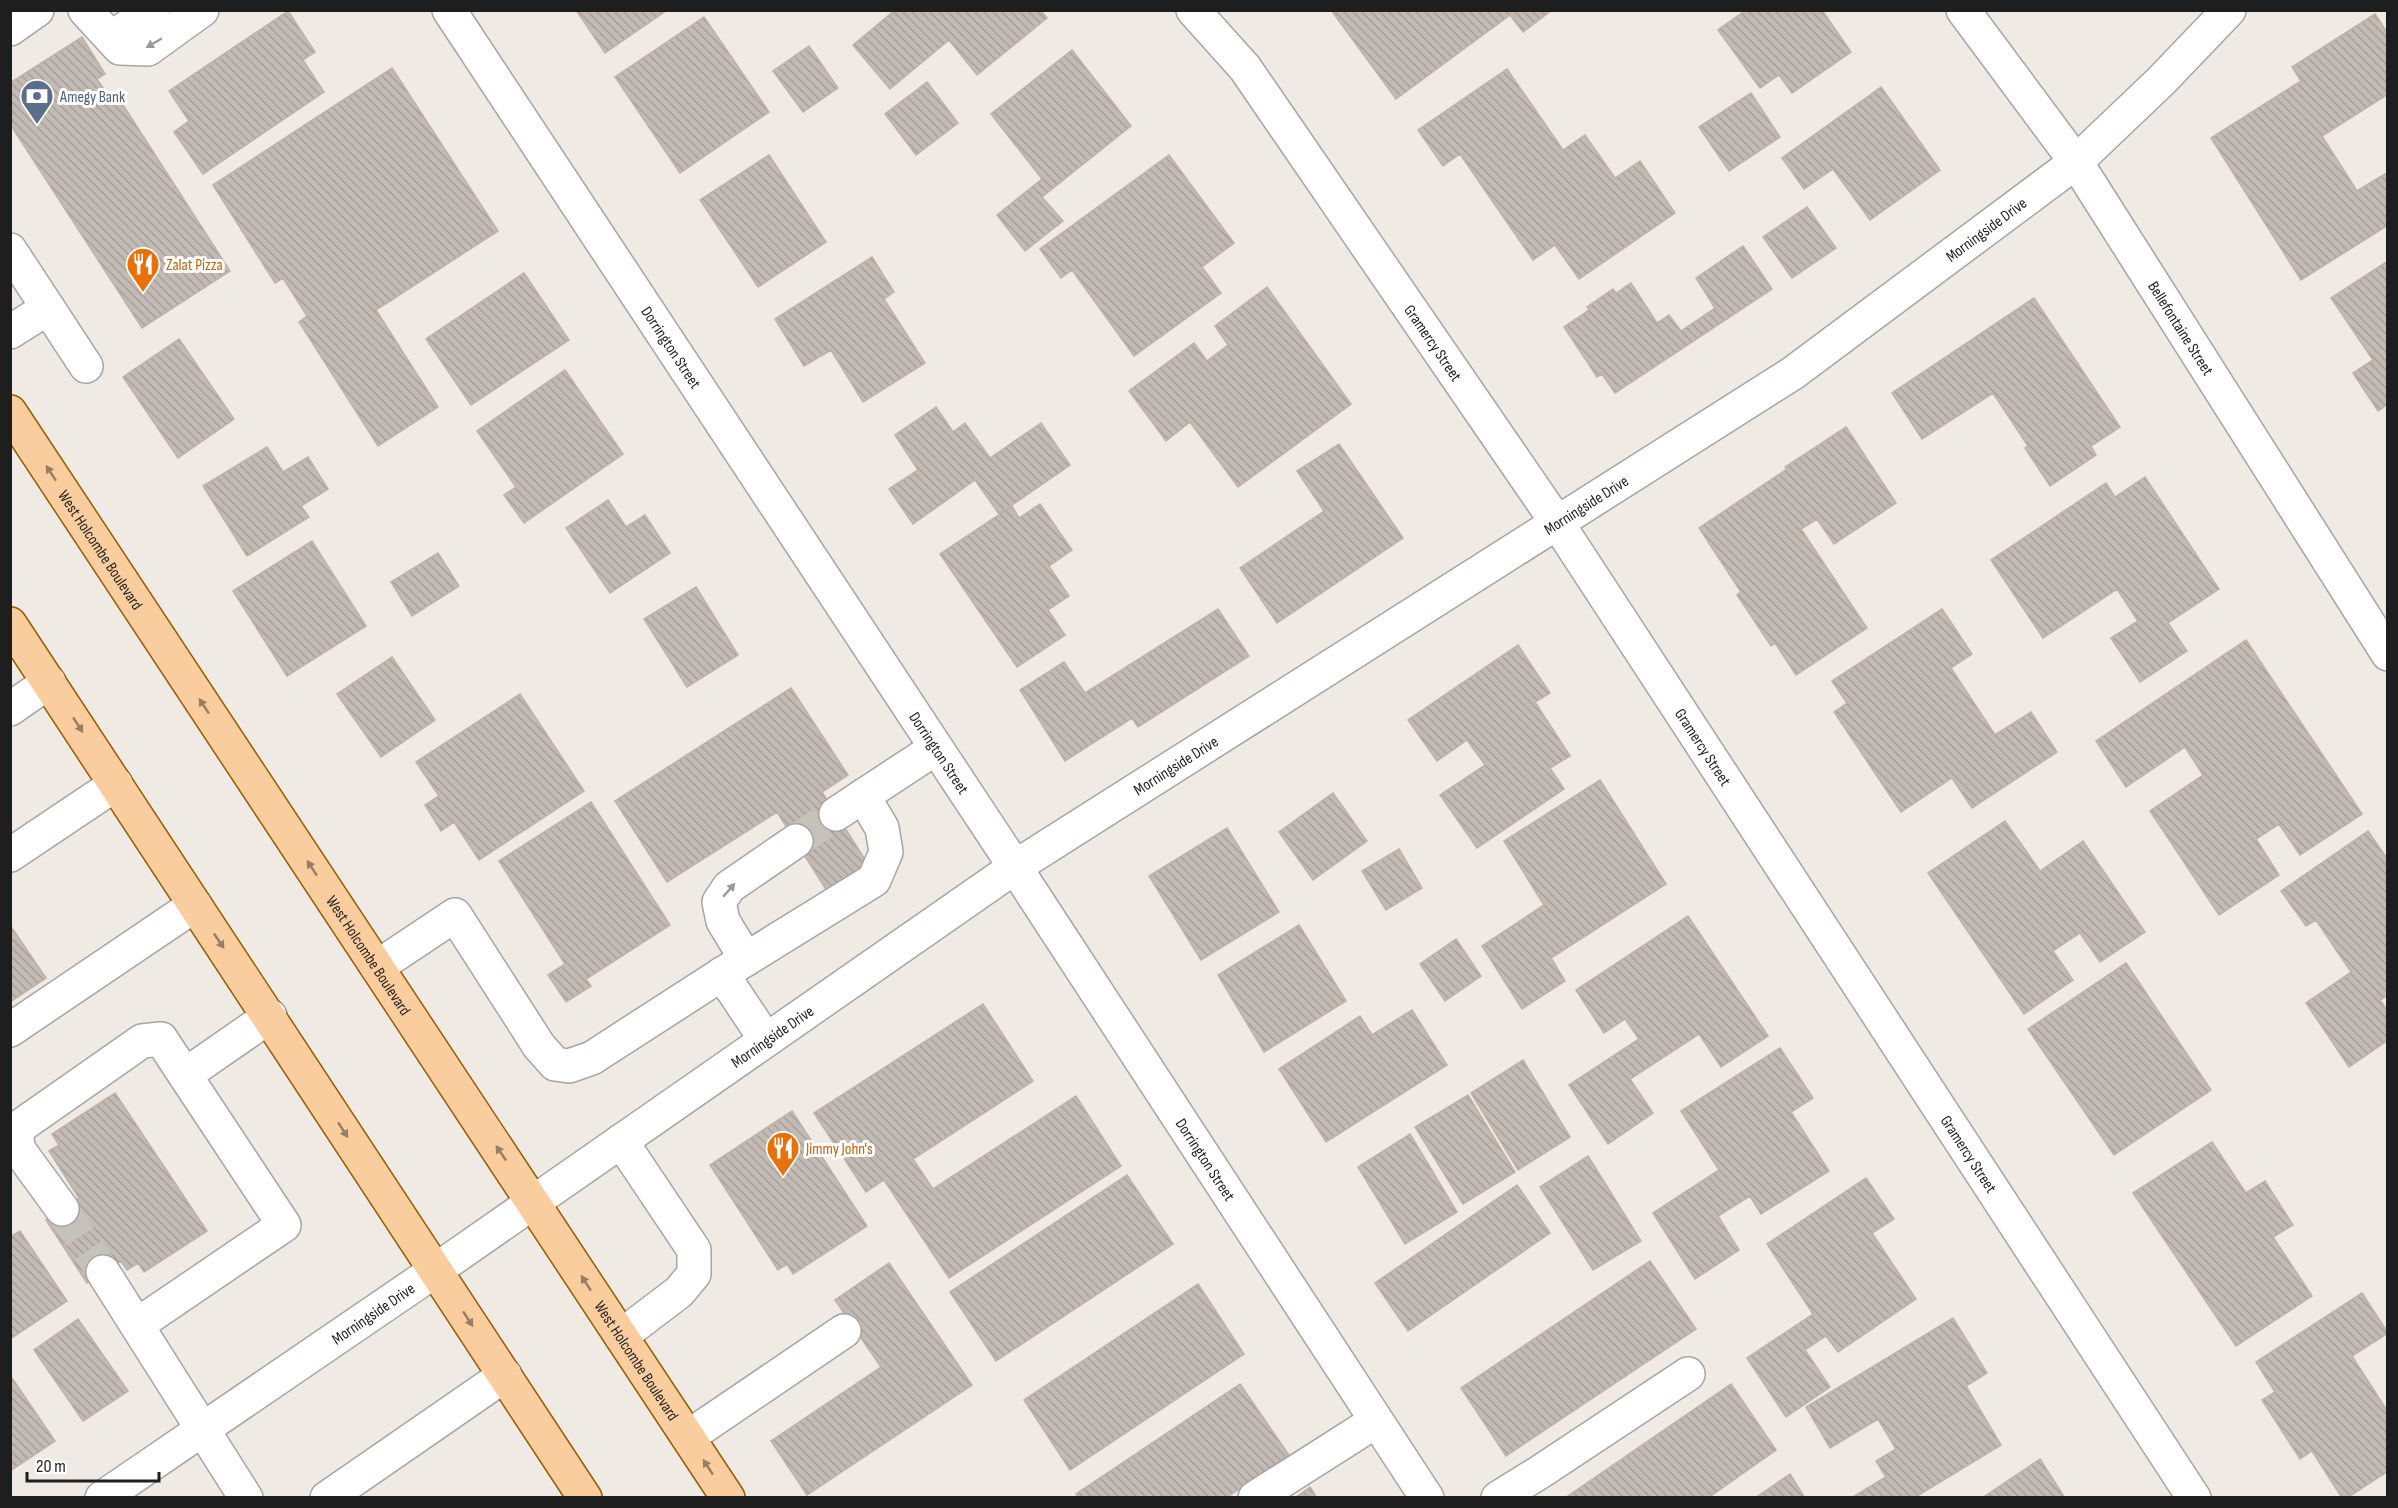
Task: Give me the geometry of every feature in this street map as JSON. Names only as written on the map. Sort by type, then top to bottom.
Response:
[{"type":"main road","name":"West Holcombe Boulevard","points":[[10,412],[728,1497]]},
{"type":"main road","points":[[10,624],[585,1497]]},
{"type":"street","points":[[10,28],[37,10]]},
{"type":"street","points":[[153,10],[102,20],[120,48],[148,49],[202,10]]},
{"type":"street","name":"Dorrington Street","points":[[449,10],[1015,867],[1426,1497]]},
{"type":"street","name":"Gramercy Street","points":[[1193,10],[1245,68],[1558,524],[2194,1497]]},
{"type":"street","name":"Bellefontaine Street","points":[[1963,10],[2076,162],[2388,654]]},
{"type":"street","name":"Morningside Drive","points":[[102,1497],[436,1270],[1015,867],[1793,373],[2076,162],[2161,81],[2229,10]]},
{"type":"street","points":[[10,250],[86,366]]},
{"type":"street","points":[[10,332],[48,308]]},
{"type":"street","points":[[10,709],[49,682]]},
{"type":"street","points":[[836,814],[936,748]]},
{"type":"street","points":[[10,855],[116,784]]},
{"type":"street","points":[[377,967],[455,915],[539,1046],[555,1064],[569,1066],[592,1058],[734,966],[874,880],[886,852],[882,828],[862,796]]},
{"type":"street","points":[[766,1040],[734,966],[719,902],[729,887],[796,841]]},
{"type":"street","points":[[10,1030],[195,905]]},
{"type":"street","points":[[186,1075],[270,1016]]},
{"type":"street","points":[[62,1209],[19,1150],[16,1135],[22,1125],[142,1041],[161,1039],[284,1225],[137,1325]]},
{"type":"street","points":[[621,1141],[694,1250],[694,1274],[679,1292],[621,1336]]},
{"type":"street","points":[[103,1272],[246,1497]]},
{"type":"street","points":[[688,1437],[844,1330]]},
{"type":"street","points":[[1498,1497],[1540,1472],[1688,1374]]},
{"type":"street","points":[[327,1497],[505,1376]]},
{"type":"street","points":[[1255,1497],[1376,1420]]},
{"type":"building","points":[[576,10],[665,10],[666,11],[605,53]]},
{"type":"building","points":[[895,10],[1040,10],[1047,18],[977,75],[949,40],[890,89],[853,45]]},
{"type":"building","points":[[1331,10],[1552,10],[1523,32],[1510,15],[1396,99]]},
{"type":"building","points":[[1746,10],[1822,10],[1851,52],[1792,93],[1779,75],[1760,88],[1718,30]]},
{"type":"building","points":[[288,11],[315,52],[303,60],[324,92],[203,174],[174,132],[189,121],[169,91]]},
{"type":"building","points":[[2375,14],[2388,34],[2388,94],[2322,136],[2357,191],[2388,172],[2388,225],[2301,280],[2211,138],[2301,81],[2292,67]]},
{"type":"building","points":[[704,17],[769,112],[680,173],[615,77]]},
{"type":"building","points":[[82,37],[105,74],[97,79],[112,101],[118,97],[230,271],[142,328],[10,124],[10,83]]},
{"type":"building","points":[[809,46],[838,88],[803,112],[773,71]]},
{"type":"building","points":[[1072,50],[1131,126],[1042,197],[1063,221],[1025,251],[997,215],[1042,179],[991,114]]},
{"type":"building","points":[[392,68],[498,231],[376,310],[438,407],[378,446],[299,322],[307,316],[283,278],[275,283],[213,185]]},
{"type":"building","points":[[1507,69],[1563,150],[1585,135],[1615,178],[1640,161],[1675,213],[1579,279],[1555,245],[1533,260],[1460,154],[1443,166],[1418,130]]},
{"type":"building","points":[[927,82],[958,123],[916,155],[885,114]]},
{"type":"building","points":[[1881,87],[1940,170],[1870,220],[1833,169],[1804,189],[1782,158]]},
{"type":"building","points":[[1751,93],[1780,137],[1729,171],[1699,127]]},
{"type":"building","points":[[769,155],[826,242],[758,287],[700,200]]},
{"type":"building","points":[[1169,155],[1234,243],[1202,267],[1221,293],[1134,356],[1072,270],[1061,278],[1040,249]]},
{"type":"building","points":[[1807,207],[1836,248],[1792,278],[1763,237]]},
{"type":"building","points":[[1743,246],[1772,289],[1615,393],[1602,374],[1597,377],[1564,327],[1589,310],[1587,307],[1613,289],[1616,293],[1631,283],[1657,323],[1669,315],[1681,331],[1715,308],[1696,278]]},
{"type":"building","points":[[872,257],[894,292],[884,299],[925,363],[863,402],[831,350],[804,366],[775,319]]},
{"type":"building","points":[[2388,261],[2388,404],[2378,411],[2353,373],[2373,360],[2331,298]]},
{"type":"building","points":[[524,273],[569,340],[471,405],[426,339]]},
{"type":"building","points":[[1267,287],[1351,404],[1238,487],[1190,422],[1166,441],[1129,391],[1194,343],[1207,361],[1228,345],[1215,326]]},
{"type":"building","points":[[2034,298],[2120,427],[2091,446],[2096,455],[2050,486],[2025,448],[2028,446],[1993,393],[1922,439],[1892,393]]},
{"type":"building","points":[[179,339],[234,419],[178,458],[123,377]]},
{"type":"building","points":[[565,370],[623,454],[524,523],[504,495],[516,487],[477,431]]},
{"type":"building","points":[[936,407],[953,432],[965,423],[990,458],[1041,423],[1070,465],[999,514],[975,480],[913,524],[889,489],[918,470],[895,435]]},
{"type":"building","points":[[1846,427],[1896,503],[1834,544],[1817,519],[1801,529],[1867,628],[1796,675],[1775,643],[1771,646],[1737,595],[1741,592],[1699,528]]},
{"type":"building","points":[[1339,444],[1403,538],[1277,623],[1240,568],[1324,511],[1297,471]]},
{"type":"building","points":[[267,447],[283,472],[308,457],[328,489],[301,506],[309,517],[247,556],[203,486]]},
{"type":"building","points":[[2145,477],[2219,589],[2168,623],[2187,651],[2140,682],[2111,638],[2138,621],[2117,589],[2043,638],[1991,560],[2106,483],[2115,497]]},
{"type":"building","points":[[608,500],[626,527],[645,515],[670,553],[610,593],[566,528]]},
{"type":"building","points":[[1040,504],[1072,550],[1049,566],[1069,596],[1048,610],[1065,635],[1017,667],[940,554],[1012,506],[1019,518]]},
{"type":"building","points":[[312,541],[366,626],[287,676],[233,591]]},
{"type":"building","points":[[438,553],[459,586],[412,616],[391,582]]},
{"type":"building","points":[[696,587],[738,655],[687,687],[644,619]]},
{"type":"building","points":[[1218,609],[1249,656],[1138,727],[1132,718],[1065,761],[1020,690],[1064,662],[1085,693]]},
{"type":"building","points":[[1942,609],[1972,654],[1951,668],[1995,735],[2031,712],[2057,752],[1972,808],[1952,778],[1901,812],[1834,712],[1847,703],[1832,681]]},
{"type":"building","points":[[2246,640],[2362,814],[2300,855],[2279,824],[2256,839],[2279,875],[2219,915],[2150,811],[2203,775],[2185,747],[2126,787],[2096,741]]},
{"type":"building","points":[[1518,645],[1550,693],[1535,702],[1570,756],[1550,768],[1564,789],[1477,848],[1440,795],[1485,765],[1467,740],[1437,761],[1408,720]]},
{"type":"building","points":[[392,657],[435,720],[381,757],[337,694]]},
{"type":"building","points":[[791,688],[848,775],[822,792],[873,872],[832,899],[777,812],[667,882],[615,801]]},
{"type":"building","points":[[520,694],[584,791],[479,860],[454,822],[441,831],[425,805],[439,796],[416,762]]},
{"type":"building","points":[[1600,780],[1666,884],[1551,958],[1565,981],[1522,1009],[1482,946],[1544,905],[1504,841]]},
{"type":"building","points":[[1333,793],[1367,841],[1313,880],[1279,832]]},
{"type":"building","points":[[591,802],[670,925],[586,979],[591,986],[566,1002],[548,975],[565,964],[499,861]]},
{"type":"building","points":[[2005,821],[2040,871],[2083,841],[2145,932],[2100,962],[2080,933],[2053,951],[2073,980],[2024,1014],[1928,873]]},
{"type":"building","points":[[1227,828],[1279,912],[1201,960],[1149,876]]},
{"type":"building","points":[[2368,831],[2388,860],[2388,995],[2380,1000],[2388,1011],[2388,1040],[2349,1067],[2306,1003],[2351,972],[2316,920],[2306,926],[2281,891]]},
{"type":"building","points":[[1399,849],[1422,888],[1386,910],[1362,871]]},
{"type":"building","points":[[1688,916],[1768,1036],[1721,1067],[1699,1034],[1630,1079],[1653,1113],[1608,1144],[1569,1085],[1639,1039],[1625,1019],[1604,1033],[1576,990]]},
{"type":"building","points":[[10,925],[46,978],[10,1002]]},
{"type":"building","points":[[1299,925],[1346,1001],[1264,1052],[1218,975]]},
{"type":"building","points":[[1456,939],[1481,976],[1445,1001],[1420,964]]},
{"type":"building","points":[[2126,963],[2211,1090],[2114,1155],[2028,1029]]},
{"type":"building","points":[[983,1004],[1033,1081],[913,1159],[933,1189],[1076,1096],[1121,1166],[949,1278],[884,1180],[866,1192],[814,1113]]},
{"type":"building","points":[[1412,1010],[1447,1065],[1326,1142],[1279,1069],[1360,1016],[1372,1035]]},
{"type":"building","points":[[1780,1048],[1813,1098],[1791,1112],[1829,1171],[1761,1214],[1750,1196],[1718,1216],[1739,1250],[1695,1279],[1653,1213],[1719,1170],[1681,1111]]},
{"type":"building","points":[[1523,1060],[1570,1137],[1518,1170],[1471,1093]]},
{"type":"building","points":[[115,1093],[207,1231],[144,1272],[138,1263],[127,1270],[121,1261],[87,1283],[46,1220],[79,1198],[49,1151],[59,1145],[52,1134]]},
{"type":"building","points":[[1468,1095],[1515,1172],[1463,1204],[1415,1127]]},
{"type":"building","points":[[792,1111],[867,1226],[793,1274],[787,1264],[778,1270],[710,1165]]},
{"type":"building","points":[[1410,1134],[1457,1212],[1405,1244],[1358,1167]]},
{"type":"building","points":[[2212,1142],[2246,1193],[2265,1181],[2293,1225],[2273,1237],[2312,1296],[2236,1346],[2133,1193]]},
{"type":"building","points":[[1588,1156],[1641,1241],[1593,1270],[1540,1187]]},
{"type":"building","points":[[1127,1175],[1173,1244],[996,1361],[950,1292]]},
{"type":"building","points":[[1866,1178],[1894,1219],[1872,1233],[1916,1299],[1838,1352],[1826,1336],[1805,1350],[1830,1387],[1786,1417],[1747,1358],[1813,1314],[1767,1244]]},
{"type":"building","points":[[1517,1185],[1550,1233],[1408,1331],[1375,1283]]},
{"type":"building","points":[[20,1231],[67,1301],[10,1339],[10,1237]]},
{"type":"building","points":[[1650,1261],[1696,1329],[1506,1456],[1461,1388]]},
{"type":"building","points":[[889,1263],[972,1385],[807,1495],[771,1441],[881,1367],[835,1300]]},
{"type":"building","points":[[1198,1284],[1244,1354],[1070,1470],[1024,1400]]},
{"type":"building","points":[[2362,1293],[2388,1333],[2352,1356],[2386,1409],[2388,1407],[2388,1471],[2347,1498],[2342,1498],[2312,1451],[2300,1459],[2262,1400],[2275,1392],[2256,1362]]},
{"type":"building","points":[[1953,1318],[1987,1373],[1966,1386],[2001,1445],[1914,1498],[1851,1498],[1886,1477],[1876,1461],[1896,1449],[1878,1419],[1830,1448],[1806,1407]]},
{"type":"building","points":[[78,1319],[128,1391],[83,1421],[34,1350]]},
{"type":"building","points":[[10,1375],[55,1441],[10,1471]]},
{"type":"building","points":[[1240,1384],[1289,1455],[1226,1498],[1078,1498],[1076,1494]]},
{"type":"building","points":[[1731,1384],[1776,1450],[1708,1498],[1565,1498]]},
{"type":"building","points":[[2040,1459],[2065,1498],[1982,1498]]},
{"type":"building","points":[[1790,1474],[1805,1498],[1755,1498]]},
{"type":"building","points":[[1310,1487],[1317,1498],[1295,1498]]},
{"type":"tunnel","points":[[796,841],[836,814]]},
{"type":"tunnel","points":[[62,1209],[103,1272]]},
{"type":"place","name":"Amegy Bank","points":[[37,125]]},
{"type":"place","name":"Zalat Pizza","points":[[143,293]]},
{"type":"place","name":"Jimmy John's","points":[[783,1177]]}]
